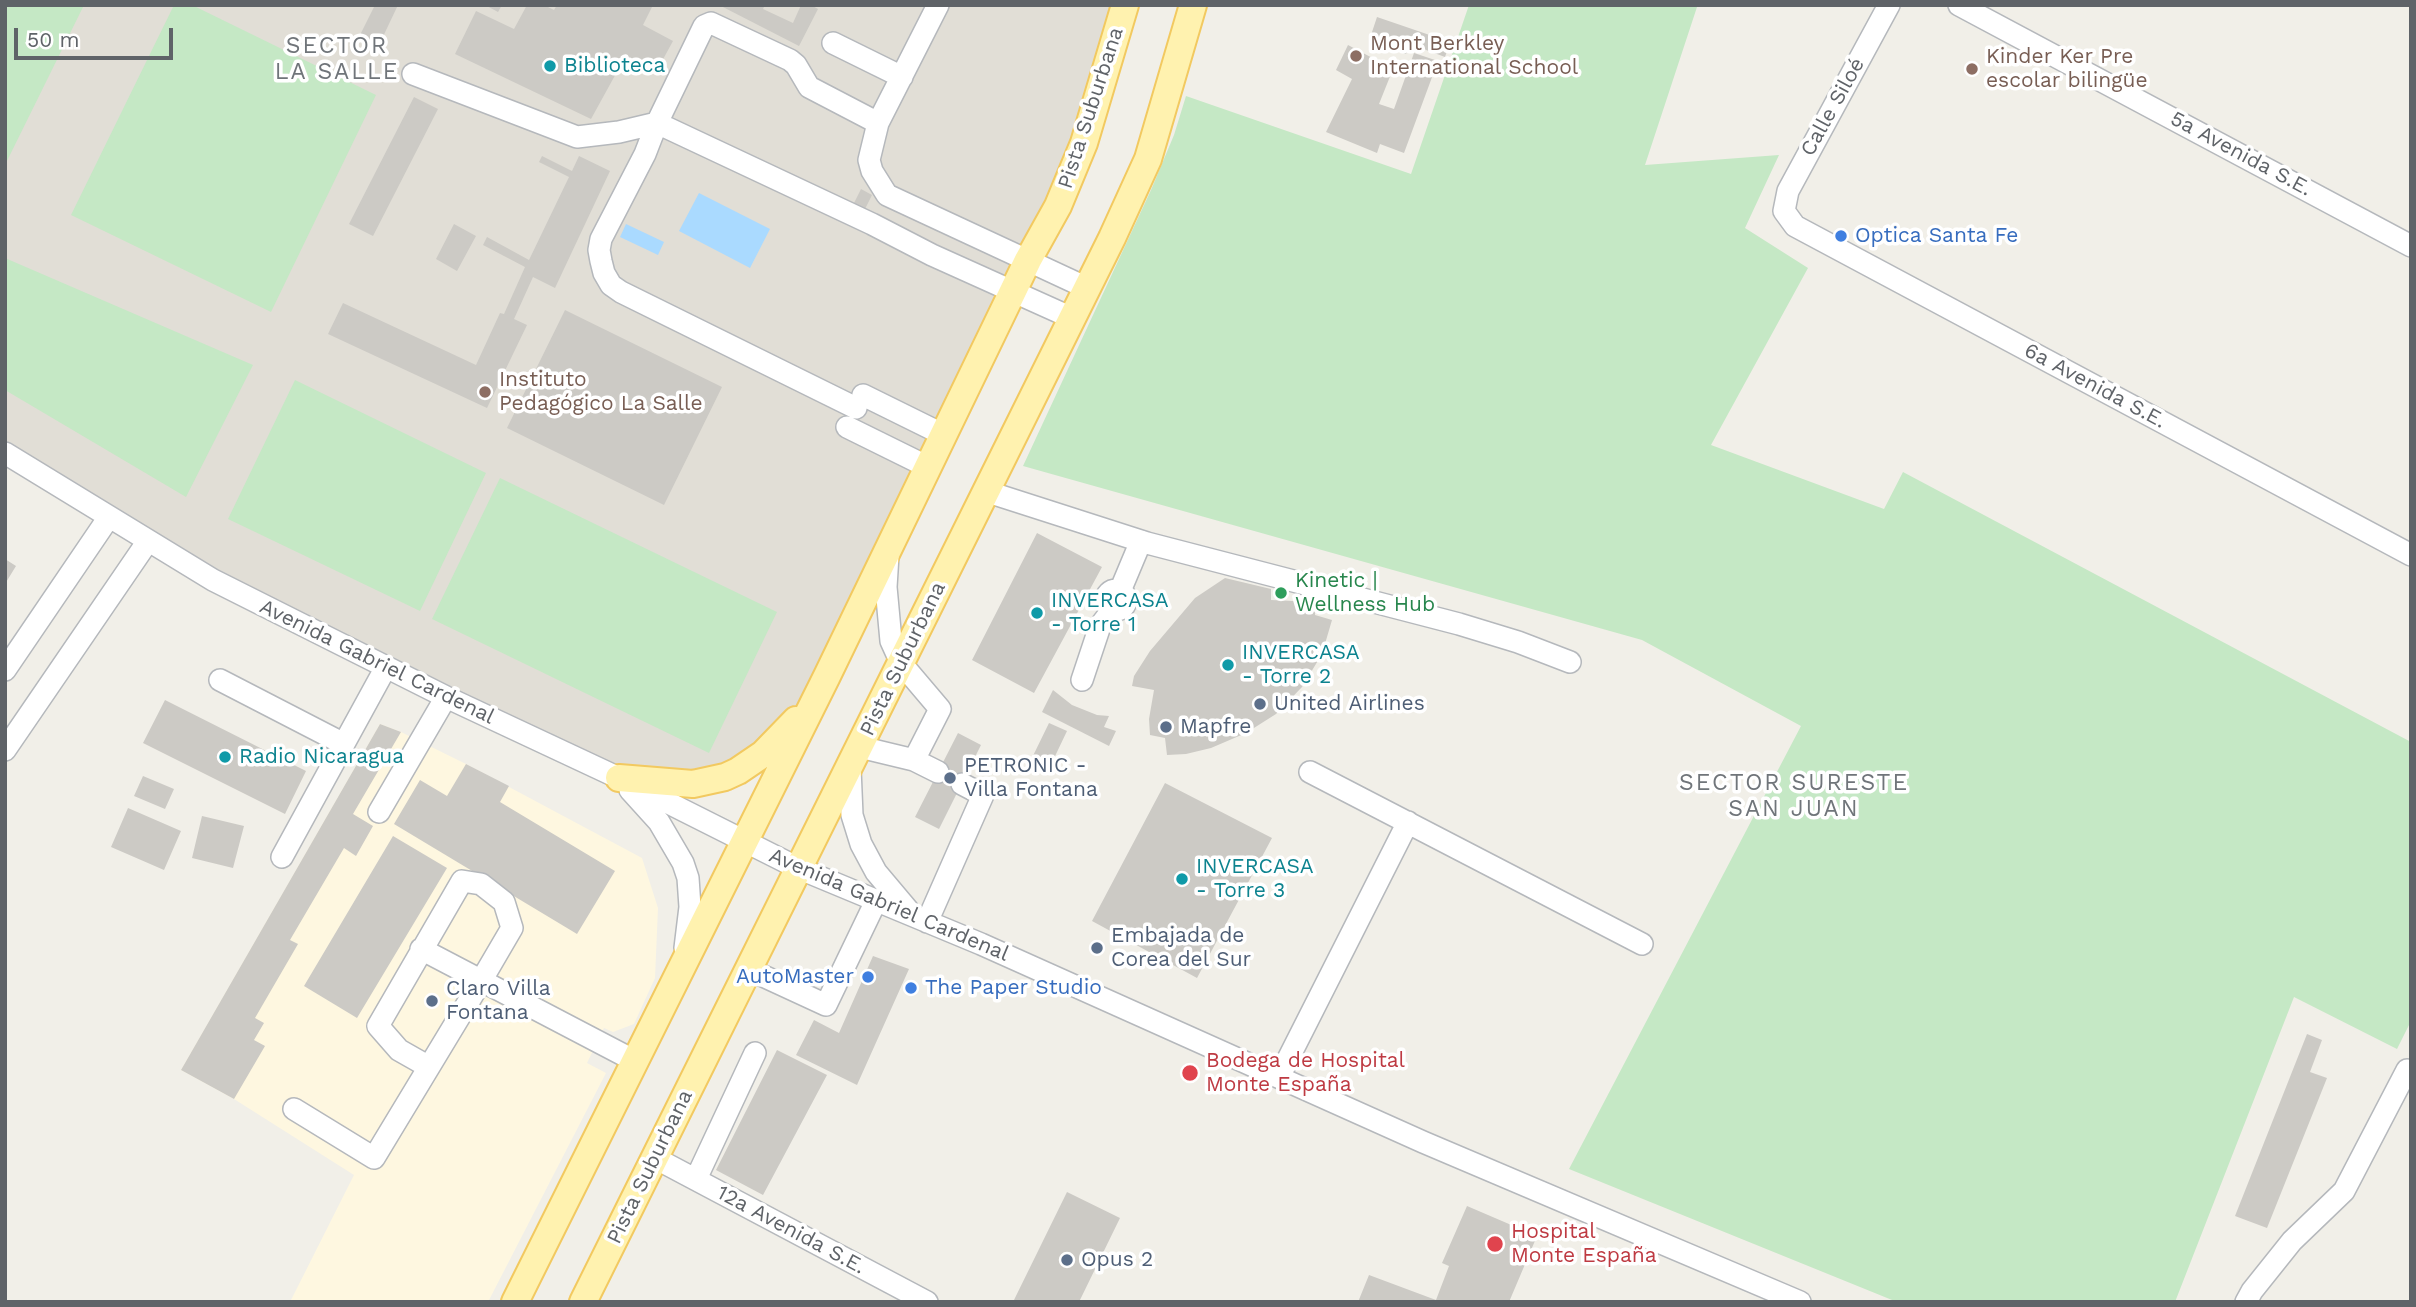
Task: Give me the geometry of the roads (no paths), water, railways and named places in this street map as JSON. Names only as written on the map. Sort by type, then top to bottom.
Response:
[{"type":"main road","name":"Pista Suburbana","points":[[515,1302],[827,676],[1028,260],[1058,206],[1084,142],[1125,5]]},
{"type":"main road","name":"Pista Suburbana","points":[[583,1302],[855,758],[1148,159],[1192,5]]},
{"type":"main road","points":[[619,778],[693,783],[717,779],[738,771],[778,740],[803,711],[827,676]]},
{"type":"street","points":[[938,5],[878,123],[869,160],[872,171],[887,195],[1087,288]]},
{"type":"street","name":"Calle Siloé","points":[[1784,211],[1788,191],[1889,5]]},
{"type":"street","name":"5a Avenida S.E.","points":[[1959,5],[2411,246]]},
{"type":"street","points":[[878,123],[809,87],[790,60],[711,23],[704,26],[645,154],[601,239],[601,261],[611,285],[621,292],[855,410],[944,435]]},
{"type":"street","points":[[832,43],[902,77]]},
{"type":"street","points":[[413,74],[576,137],[619,132],[657,123],[932,255],[1072,318]]},
{"type":"street","points":[[872,224],[887,195]]},
{"type":"street","name":"6a Avenida S.E.","points":[[1784,211],[1794,226],[2411,555]]},
{"type":"street","points":[[855,410],[928,467]]},
{"type":"street","name":"Avenida Gabriel Cardenal","points":[[5,453],[213,580],[798,868],[981,944],[1423,1142],[1800,1302]]},
{"type":"street","points":[[985,491],[1141,541],[1459,624],[1570,662]]},
{"type":"street","points":[[5,670],[108,517]]},
{"type":"street","points":[[5,750],[148,541]]},
{"type":"street","points":[[1082,680],[1100,626],[1117,600],[1141,541]]},
{"type":"street","points":[[889,549],[886,587],[891,641],[901,663],[940,709],[914,760]]},
{"type":"street","points":[[282,857],[386,667]]},
{"type":"street","points":[[220,680],[344,744]]},
{"type":"street","points":[[379,812],[446,697]]},
{"type":"street","points":[[938,772],[914,760],[855,758],[852,814],[861,844],[886,885],[921,919],[983,795],[962,784]]},
{"type":"street","points":[[1310,772],[1642,944]]},
{"type":"street","points":[[619,778],[670,838],[688,878],[690,920],[678,976]]},
{"type":"street","points":[[1279,1077],[1408,822]]},
{"type":"street","points":[[294,1108],[374,1158],[481,981],[512,928],[504,902],[481,884],[462,881],[377,1026],[399,1050],[429,1067]]},
{"type":"street","points":[[748,969],[826,1005],[876,901]]},
{"type":"street","points":[[421,949],[635,1061]]},
{"type":"street","points":[[696,1179],[755,1053]]},
{"type":"street","points":[[2246,1302],[2291,1241],[2344,1191],[2407,1070]]},
{"type":"street","name":"12a Avenida S.E.","points":[[655,1158],[927,1302]]},
{"type":"water","points":[[699,193],[770,229],[750,268],[679,231]]},
{"type":"water","points":[[626,224],[664,242],[658,255],[620,237]]},
{"type":"place","name":"Mont Berkley International School","points":[[1356,56]]},
{"type":"place","name":"Biblioteca","points":[[550,66]]},
{"type":"place","name":"Kinder Ker Pre escolar bilingüe","points":[[1972,69]]},
{"type":"place","name":"Optica Santa Fe","points":[[1841,236]]},
{"type":"place","name":"Instituto Pedagógico La Salle","points":[[485,392]]},
{"type":"place","name":"Kinetic | Wellness Hub","points":[[1281,593]]},
{"type":"place","name":"INVERCASA - Torre 1","points":[[1037,613]]},
{"type":"place","name":"INVERCASA - Torre 2","points":[[1228,665]]},
{"type":"place","name":"United Airlines","points":[[1260,704]]},
{"type":"place","name":"Mapfre","points":[[1166,727]]},
{"type":"place","name":"Radio Nicaragua","points":[[225,757]]},
{"type":"place","name":"PETRONIC - Villa Fontana","points":[[950,778]]},
{"type":"place","name":"INVERCASA - Torre 3","points":[[1182,879]]},
{"type":"place","name":"Embajada de Corea del Sur","points":[[1097,948]]},
{"type":"place","name":"AutoMaster","points":[[868,977]]},
{"type":"place","name":"The Paper Studio","points":[[911,988]]},
{"type":"place","name":"Claro Villa Fontana","points":[[432,1001]]},
{"type":"place","name":"Bodega de Hospital Monte España","points":[[1190,1073]]},
{"type":"place","name":"Hospital Monte España","points":[[1495,1244]]},
{"type":"place","name":"Opus 2","points":[[1067,1260]]},
{"type":"district","name":"SECTOR LA SALLE","points":[[337,59]]},
{"type":"district","name":"SECTOR SURESTE SAN JUAN","points":[[1794,796]]}]
